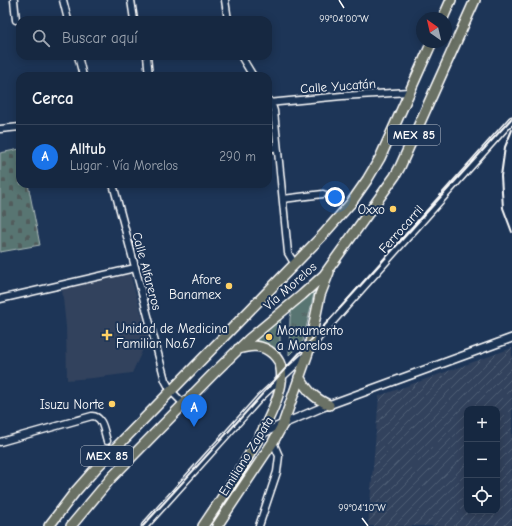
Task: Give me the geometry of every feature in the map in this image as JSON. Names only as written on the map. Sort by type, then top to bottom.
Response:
[{"type":"main road","points":[[446,12],[451,0]]},
{"type":"main road","name":"Vía Morelos","points":[[71,526],[112,477],[238,349],[258,330],[315,284],[335,260],[400,167],[475,0]]},
{"type":"main road","name":"Vía Morelos","points":[[49,526],[75,492],[98,466],[342,215],[360,192],[380,158],[429,48]]},
{"type":"main road","name":"Emiliano Zapata","points":[[217,526],[273,442],[283,424],[308,353],[320,295],[335,260]]},
{"type":"main road","name":"Emiliano Zapata","points":[[203,526],[244,465],[274,407],[279,390],[282,369],[276,358],[266,348],[251,346],[238,349]]},
{"type":"main road","points":[[300,377],[311,394],[320,401],[329,405]]},
{"type":"street","points":[[14,0],[16,20]]},
{"type":"street","points":[[63,0],[67,16]]},
{"type":"street","points":[[131,0],[133,16]]},
{"type":"street","points":[[225,0],[227,16]]},
{"type":"street","points":[[79,60],[83,72]]},
{"type":"street","points":[[147,60],[149,72]]},
{"type":"street","points":[[243,60],[251,72]]},
{"type":"street","name":"Calle Yucatán","points":[[272,101],[409,92]]},
{"type":"street","points":[[272,107],[274,111],[288,253],[295,264]]},
{"type":"street","name":"Ferrocarril","points":[[145,526],[260,398],[308,353],[319,337],[512,120]]},
{"type":"street","points":[[0,129],[16,127]]},
{"type":"street","points":[[272,148],[277,147]]},
{"type":"street","name":"Calle Alfareros","points":[[114,188],[163,376],[171,391],[184,404]]},
{"type":"street","points":[[283,199],[324,194]]},
{"type":"street","points":[[0,299],[135,268]]},
{"type":"street","points":[[261,434],[329,405],[512,338]]},
{"type":"street","points":[[0,442],[92,416],[98,417],[101,421],[107,441]]},
{"type":"street","points":[[259,526],[278,472],[278,456],[273,442]]},
{"type":"shaded area","name":"Unidad de Medicina Familiar No.67","points":[[130,274],[150,342],[146,343],[132,373],[67,380],[66,327],[62,289]]},
{"type":"shaded area","points":[[512,348],[512,526],[368,526],[379,396]]},
{"type":"green space","points":[[16,150],[16,188],[29,188],[40,245],[0,252],[0,153]]},
{"type":"green space","points":[[315,289],[303,341],[289,355],[290,318],[292,309]]},
{"type":"green space","points":[[281,317],[280,355],[251,342]]},
{"type":"railway","points":[[143,526],[512,118]]},
{"type":"railway","points":[[512,130],[505,147],[501,176],[503,208],[512,232]]},
{"type":"place","name":"Oxxo","points":[[393,209]]},
{"type":"place","name":"Afore Banamex","points":[[229,286]]},
{"type":"place","name":"Unidad de Medicina Familiar No.67","points":[[107,335]]},
{"type":"place","name":"Monumento a Morelos","points":[[269,337]]},
{"type":"place","name":"Isuzu Norte","points":[[112,404]]},
{"type":"place","name":"Alltub","points":[[194,427]]}]
